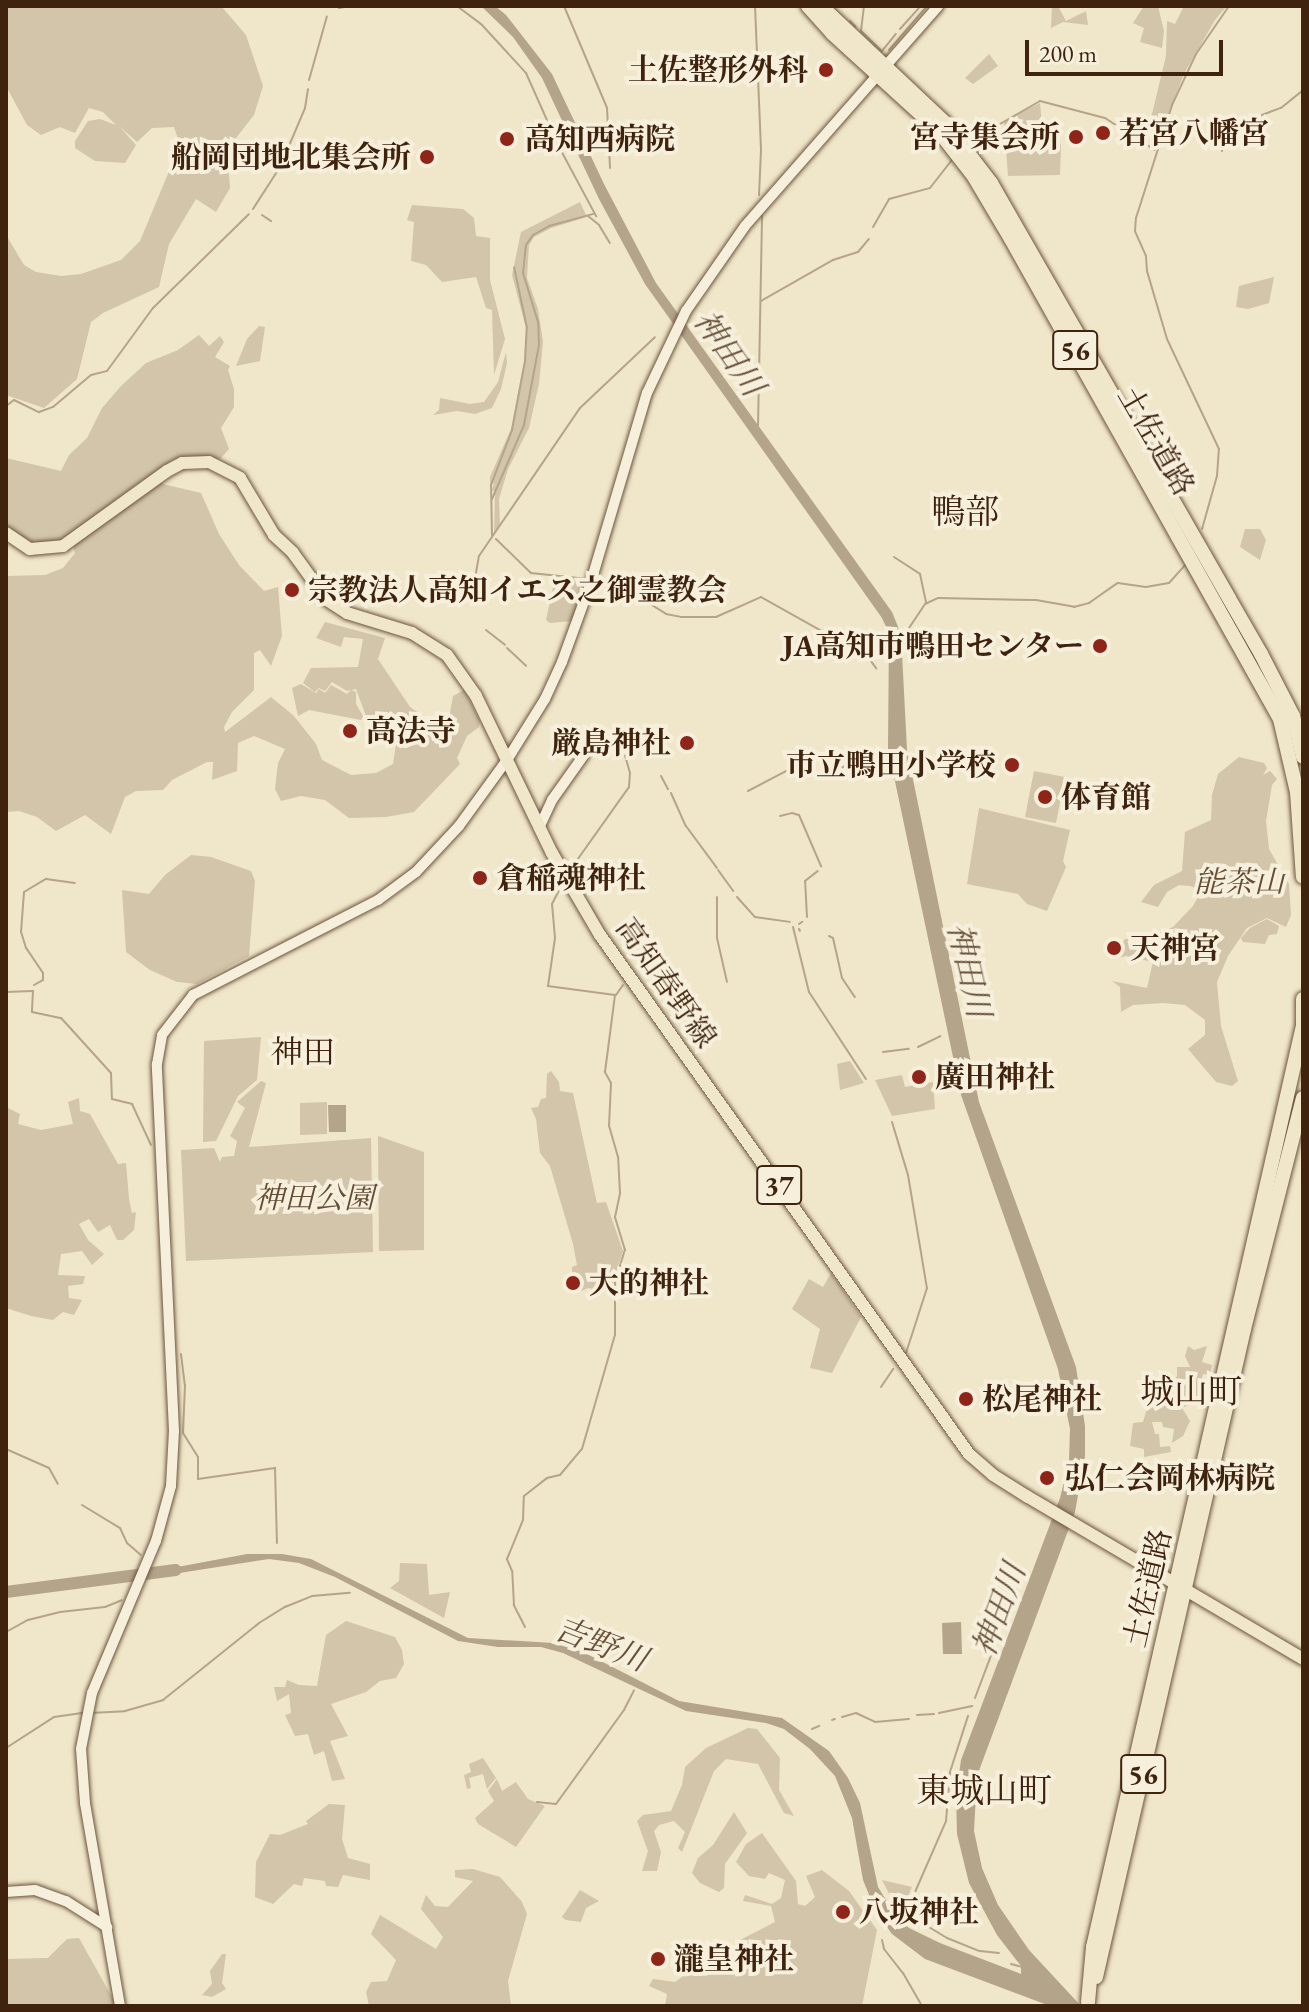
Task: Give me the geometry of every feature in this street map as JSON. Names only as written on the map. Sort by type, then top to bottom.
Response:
[{"type":"highway","name":"土佐道路","points":[[808,6],[880,70]]},
{"type":"highway","name":"土佐道路","points":[[821,6],[937,129],[982,188],[1261,680],[1300,743],[1297,792],[1303,877]]},
{"type":"highway","name":"土佐道路","points":[[1086,2004],[1303,1026],[1303,999]]},
{"type":"highway","name":"土佐道路","points":[[1181,1586],[1303,1098]]},
{"type":"main road","name":"高知春野線","points":[[6,533],[30,549],[63,546],[167,471],[198,461],[222,466],[248,488],[274,535],[293,553],[327,600],[347,613],[412,633],[447,655],[476,696],[567,882],[600,935],[956,1436],[993,1475],[1303,1659]]},
{"type":"street","points":[[120,2006],[83,1780],[86,1713],[162,1525],[173,1461],[157,1064],[162,1035],[193,995],[365,907],[416,872],[459,826],[507,760],[545,699],[562,662],[591,581],[634,431],[684,316],[740,233],[938,6]]},
{"type":"street","points":[[539,828],[552,800],[584,755]]},
{"type":"street","points":[[6,1892],[35,1890],[66,1901],[107,1927]]},
{"type":"green space","points":[[6,6],[221,6],[246,35],[263,86],[254,115],[232,143],[228,162],[230,188],[216,212],[196,199],[169,244],[159,287],[103,313],[91,322],[77,379],[44,408],[6,395],[6,235],[24,265],[36,272],[61,276],[81,274],[121,260],[140,241],[180,145],[174,127],[152,128],[137,142],[119,126],[136,145],[125,163],[95,161],[75,148],[75,141],[88,121],[100,119],[116,125],[103,112],[89,108],[75,133],[60,127],[41,135],[27,125],[6,86]]},
{"type":"green space","points":[[1052,6],[1059,8],[1066,21],[1086,11],[1088,25],[1063,22],[1051,28]]},
{"type":"green space","points":[[1144,6],[1158,6],[1164,31],[1162,48],[1140,42],[1144,28],[1133,23]]},
{"type":"green space","points":[[1184,6],[1227,6],[1215,20],[1184,74],[1164,125],[1150,122],[1166,56],[1167,21],[1175,24]]},
{"type":"green space","points":[[989,54],[998,66],[973,84],[965,78]]},
{"type":"green space","points":[[1040,103],[1043,135],[1058,137],[1061,145],[1060,175],[1008,176],[1004,121]]},
{"type":"green space","points":[[580,202],[587,217],[551,228],[534,237],[529,245],[527,278],[538,309],[543,342],[539,384],[529,428],[508,469],[499,499],[500,525],[494,534],[495,492],[492,490],[494,483],[490,485],[490,477],[511,429],[524,362],[526,328],[512,275],[521,232]]},
{"type":"green space","points":[[412,205],[463,209],[474,218],[476,236],[490,238],[490,280],[505,339],[494,375],[492,310],[486,308],[476,277],[442,282],[426,265],[411,261],[414,222],[407,220]]},
{"type":"green space","points":[[1274,277],[1269,303],[1248,309],[1236,307],[1239,286]]},
{"type":"green space","points":[[259,326],[265,327],[260,361],[236,366],[247,339]]},
{"type":"green space","points":[[199,335],[209,346],[220,336],[224,342],[215,357],[230,366],[228,370],[234,389],[234,407],[221,428],[229,449],[220,459],[183,457],[169,462],[155,475],[163,484],[201,493],[219,534],[239,565],[264,591],[278,587],[282,636],[271,666],[260,650],[254,653],[254,690],[232,712],[224,727],[225,732],[271,697],[294,716],[316,744],[322,760],[351,775],[376,773],[393,764],[396,744],[369,724],[356,689],[347,691],[332,682],[325,691],[319,688],[315,692],[303,683],[311,668],[358,667],[363,639],[344,637],[341,647],[316,638],[325,622],[385,638],[378,659],[410,707],[430,721],[449,718],[453,696],[464,690],[480,721],[479,727],[467,736],[457,758],[460,764],[414,812],[386,817],[349,818],[325,800],[301,796],[281,801],[275,789],[278,763],[285,749],[254,736],[238,743],[237,771],[212,780],[213,762],[207,762],[172,780],[163,790],[136,791],[125,797],[111,834],[85,815],[56,831],[37,817],[19,811],[6,812],[6,576],[45,575],[63,568],[75,553],[69,534],[55,544],[39,546],[24,542],[6,527],[6,458],[61,471],[69,455],[87,438],[102,408],[121,386],[146,363],[178,350]]},
{"type":"green space","points":[[506,352],[507,363],[501,389],[492,408],[475,414],[457,411],[433,415],[439,410],[440,398],[470,404],[484,402],[498,382]]},
{"type":"green space","points":[[1245,529],[1260,529],[1266,540],[1260,560],[1240,547]]},
{"type":"green space","points":[[555,578],[584,580],[572,621],[550,623],[546,620]]},
{"type":"green space","points":[[301,684],[316,693],[319,689],[325,693],[331,685],[347,694],[351,690],[356,692],[356,704],[363,716],[361,720],[309,710],[298,716],[292,688]]},
{"type":"green space","name":"能茶山","points":[[1239,757],[1264,763],[1267,768],[1263,775],[1270,771],[1277,779],[1272,785],[1266,821],[1269,849],[1289,884],[1291,915],[1286,927],[1267,918],[1247,928],[1228,956],[1217,982],[1221,1026],[1238,1081],[1232,1086],[1216,1082],[1188,1049],[1205,1035],[1205,1020],[1185,1005],[1133,1005],[1121,1012],[1120,987],[1112,981],[1147,988],[1153,962],[1126,956],[1117,958],[1119,949],[1125,939],[1144,939],[1173,927],[1193,906],[1197,899],[1195,888],[1179,885],[1167,892],[1158,907],[1141,902],[1154,885],[1182,871],[1185,832],[1211,820],[1212,795],[1218,774]]},
{"type":"green space","name":"体育館","points":[[1034,771],[1065,777],[1056,823],[1025,817]]},
{"type":"green space","points":[[979,808],[1070,830],[1063,861],[1066,867],[1047,911],[1027,904],[1018,894],[967,884]]},
{"type":"green space","points":[[191,855],[211,857],[251,871],[255,881],[249,956],[197,984],[177,982],[150,970],[126,952],[122,890],[149,894],[165,875]]},
{"type":"green space","points":[[1267,919],[1279,926],[1277,934],[1269,935],[1265,944],[1243,942],[1241,938],[1250,928]]},
{"type":"green space","points":[[261,1037],[257,1080],[238,1096],[216,1141],[203,1142],[204,1041]]},
{"type":"green space","points":[[850,1061],[864,1083],[840,1090],[837,1064]]},
{"type":"green space","points":[[551,1071],[559,1082],[560,1091],[573,1093],[597,1203],[606,1202],[623,1251],[612,1285],[615,1293],[588,1288],[581,1291],[581,1280],[572,1275],[572,1267],[577,1265],[573,1244],[550,1166],[540,1153],[536,1119],[531,1108],[538,1107],[541,1099],[546,1098],[547,1074]]},
{"type":"green space","points":[[902,1075],[905,1087],[933,1082],[935,1109],[892,1116],[875,1080]]},
{"type":"green space","name":"神田公園","points":[[261,1081],[266,1083],[249,1147],[371,1138],[373,1252],[186,1261],[181,1150],[214,1148],[220,1162],[222,1157],[234,1156],[237,1141],[230,1136],[245,1108],[237,1102]]},
{"type":"green space","points":[[79,1098],[80,1111],[90,1114],[118,1164],[126,1163],[129,1199],[132,1213],[136,1212],[134,1230],[123,1240],[117,1240],[110,1225],[98,1232],[89,1219],[79,1224],[88,1240],[104,1254],[92,1265],[82,1251],[61,1254],[58,1275],[85,1276],[83,1284],[68,1286],[69,1298],[82,1300],[74,1315],[63,1312],[53,1320],[6,1308],[6,1107],[20,1114],[18,1124],[41,1130],[73,1124],[68,1102]]},
{"type":"green space","points":[[327,1102],[327,1134],[300,1135],[300,1103]]},
{"type":"green space","points":[[378,1136],[424,1152],[424,1250],[379,1251]]},
{"type":"green space","points":[[831,1273],[861,1317],[832,1373],[810,1368],[820,1329],[792,1309],[809,1279],[823,1287]]},
{"type":"green space","points":[[1188,1346],[1194,1350],[1207,1346],[1202,1362],[1212,1365],[1210,1375],[1203,1374],[1197,1401],[1182,1408],[1190,1421],[1183,1436],[1172,1443],[1174,1429],[1163,1427],[1162,1422],[1152,1422],[1155,1434],[1159,1434],[1160,1447],[1170,1446],[1171,1452],[1144,1457],[1144,1449],[1130,1446],[1133,1423],[1143,1422],[1149,1402],[1164,1396],[1177,1376],[1177,1367],[1190,1367],[1185,1356]]},
{"type":"green space","points":[[400,1563],[427,1564],[429,1595],[450,1592],[444,1618],[390,1588],[399,1581]]},
{"type":"green space","points":[[346,1621],[395,1637],[402,1650],[404,1664],[396,1678],[380,1681],[366,1692],[331,1704],[348,1736],[330,1741],[345,1779],[332,1781],[324,1751],[314,1755],[308,1734],[295,1736],[285,1715],[291,1713],[289,1694],[277,1701],[274,1687],[285,1687],[287,1680],[299,1685],[317,1686],[326,1635]]},
{"type":"green space","points":[[748,1728],[757,1729],[780,1758],[779,1790],[794,1816],[784,1813],[758,1764],[726,1759],[714,1771],[682,1852],[678,1848],[685,1832],[674,1821],[659,1825],[654,1831],[661,1852],[657,1871],[642,1871],[648,1851],[637,1821],[643,1815],[671,1811],[682,1785],[685,1767],[706,1748]]},
{"type":"green space","points":[[483,1758],[496,1778],[487,1789],[483,1774],[469,1778],[471,1788],[467,1789],[464,1775],[471,1772],[469,1764]]},
{"type":"green space","points":[[497,1779],[502,1791],[516,1782],[528,1799],[545,1806],[516,1847],[478,1824],[475,1818],[494,1801],[488,1791]]},
{"type":"green space","points":[[329,1804],[345,1805],[342,1839],[348,1858],[370,1864],[370,1880],[343,1875],[338,1887],[326,1886],[325,1881],[304,1878],[302,1886],[294,1884],[273,1904],[255,1897],[256,1862],[270,1834],[280,1835],[308,1824],[306,1821]]},
{"type":"green space","points":[[734,1812],[747,1833],[725,1864],[724,1888],[719,1892],[700,1883],[692,1873],[698,1858],[713,1845]]},
{"type":"green space","points":[[762,1833],[796,1881],[798,1904],[805,1906],[815,1897],[806,1876],[822,1870],[849,1891],[877,1930],[862,2006],[665,2006],[667,1994],[649,1986],[653,1979],[675,1982],[688,1973],[706,1976],[739,1958],[740,1940],[775,1922],[771,1906],[743,1901],[745,1895],[772,1904],[781,1898],[785,1880],[769,1873],[765,1879],[749,1876],[736,1862],[746,1844]]},
{"type":"green space","points":[[473,1869],[500,1877],[522,1902],[527,1914],[508,1981],[511,2006],[369,2006],[366,1992],[371,1982],[387,1981],[396,1960],[371,1934],[380,1915],[436,1949],[443,1937],[421,1909],[426,1895],[435,1906],[448,1907],[473,1881],[455,1877],[455,1870]]},
{"type":"green space","points":[[882,1880],[912,1887],[902,1910],[897,1909]]},
{"type":"green space","points":[[580,1890],[599,1901],[586,1908],[581,1922],[566,1920],[562,1917]]},
{"type":"green space","points":[[79,1938],[117,2006],[6,2006],[6,1959],[48,1958],[67,1939]]},
{"type":"green space","points":[[222,1954],[226,1954],[222,1983],[226,1989],[212,1997],[202,1995],[212,1984],[210,1971]]},
{"type":"shaded area","points":[[481,6],[495,6],[506,15],[552,74],[604,184],[656,283],[892,612],[901,634],[907,750],[979,1102],[1076,1367],[1085,1426],[1085,1456],[1075,1512],[977,1776],[974,1831],[982,1868],[998,1905],[1029,1950],[1081,2006],[1050,2006],[925,1959],[892,1934],[876,1912],[863,1880],[852,1818],[835,1776],[810,1749],[784,1729],[766,1723],[686,1711],[563,1653],[541,1647],[498,1647],[458,1641],[335,1577],[299,1563],[269,1559],[173,1574],[156,1571],[247,1554],[282,1554],[311,1559],[468,1638],[553,1643],[583,1652],[679,1701],[782,1718],[829,1751],[848,1778],[860,1803],[878,1887],[896,1916],[909,1928],[940,1943],[1021,1974],[1021,1966],[997,1935],[969,1883],[957,1834],[956,1795],[961,1760],[1060,1498],[1069,1462],[1070,1429],[1058,1369],[961,1095],[888,748],[889,633],[882,618],[645,284],[599,199],[542,78],[513,37]]},
{"type":"shaded area","points":[[328,1105],[346,1105],[346,1132],[329,1132]]},
{"type":"shaded area","points":[[961,1622],[962,1654],[943,1654],[942,1623]]},
{"type":"waterway","points":[[339,8],[350,6]]},
{"type":"waterway","points":[[457,6],[482,25],[526,73],[558,145],[596,216]]},
{"type":"waterway","points":[[564,6],[607,108],[610,168]]},
{"type":"waterway","points":[[755,6],[761,150],[759,195]]},
{"type":"waterway","points":[[864,6],[861,31],[882,51],[896,34]]},
{"type":"waterway","points":[[889,50],[927,6]]},
{"type":"waterway","points":[[1202,529],[1217,476],[1219,449],[1167,339],[1147,271],[1146,256],[1135,231],[1136,218],[1172,105],[1196,54],[1229,6]]},
{"type":"waterway","points":[[900,29],[919,8]]},
{"type":"waterway","points":[[309,80],[327,16]]},
{"type":"waterway","points":[[850,21],[856,27]]},
{"type":"waterway","points":[[253,209],[280,167],[305,108],[308,89]]},
{"type":"waterway","points":[[1222,151],[1231,128],[1245,130],[1249,120],[1281,108],[1303,90]]},
{"type":"waterway","points":[[969,142],[1040,101],[1105,118],[1155,150]]},
{"type":"waterway","points":[[873,227],[889,199],[930,188],[952,160]]},
{"type":"waterway","points":[[6,406],[14,400],[39,412],[53,407],[91,375],[107,371],[153,308],[249,214]]},
{"type":"waterway","points":[[492,499],[524,425],[539,345],[538,322],[523,273],[526,245],[533,235],[549,226],[593,214]]},
{"type":"waterway","points":[[262,215],[271,221]]},
{"type":"waterway","points":[[588,216],[599,225],[610,243]]},
{"type":"waterway","name":"神田川","points":[[758,427],[762,216]]},
{"type":"waterway","points":[[761,301],[833,260],[858,252],[869,239]]},
{"type":"waterway","points":[[492,535],[491,485],[512,430],[525,361],[527,328],[514,267]]},
{"type":"waterway","points":[[474,584],[479,556],[580,408],[655,337]]},
{"type":"waterway","points":[[496,539],[531,573],[588,579]]},
{"type":"waterway","points":[[894,557],[920,574],[926,603]]},
{"type":"waterway","points":[[901,640],[925,604],[938,598],[1036,600],[1074,607],[1089,603],[1118,583],[1146,587],[1169,583],[1185,565]]},
{"type":"waterway","points":[[594,581],[639,597],[666,614],[681,617],[716,617],[761,597],[868,657],[876,668]]},
{"type":"waterway","points":[[486,630],[505,645]]},
{"type":"waterway","points":[[507,648],[526,666]]},
{"type":"waterway","points":[[570,870],[629,787],[630,773],[625,756]]},
{"type":"waterway","points":[[815,774],[826,775],[850,764],[851,768]]},
{"type":"waterway","points":[[748,791],[788,770],[806,771]]},
{"type":"waterway","points":[[661,776],[668,789]]},
{"type":"waterway","points":[[671,793],[686,826],[717,868]]},
{"type":"waterway","points":[[780,816],[799,815],[821,866]]},
{"type":"waterway","points":[[718,870],[733,891]]},
{"type":"waterway","points":[[807,917],[805,881],[818,871]]},
{"type":"waterway","points":[[34,985],[43,980],[43,973],[26,948],[21,932],[24,892],[46,879],[75,883]]},
{"type":"waterway","points":[[525,1627],[514,1605],[512,1571],[507,1559],[523,1520],[524,1496],[547,1478],[560,1475],[582,1449],[615,1335],[615,1282],[625,1250],[615,1217],[620,1193],[618,1157],[609,1126],[611,1083],[605,1072],[615,995],[548,986],[555,938],[552,904],[559,890]]},
{"type":"waterway","points":[[717,897],[717,938],[727,982]]},
{"type":"waterway","points":[[737,897],[755,917],[790,922]]},
{"type":"waterway","points":[[793,927],[809,992],[866,1079]]},
{"type":"waterway","points":[[829,936],[833,938],[842,978],[855,997]]},
{"type":"waterway","points":[[616,995],[623,985]]},
{"type":"waterway","points":[[6,992],[33,991],[32,1012],[61,1018],[111,1073],[112,1099],[132,1104],[151,1145]]},
{"type":"waterway","points":[[918,1047],[941,1036]]},
{"type":"waterway","points":[[883,1052],[909,1049]]},
{"type":"waterway","points":[[892,1122],[908,1175],[927,1288],[906,1353]]},
{"type":"waterway","points":[[181,1354],[185,1385],[183,1433],[198,1457],[198,1479],[275,1468],[277,1543]]},
{"type":"waterway","points":[[881,1387],[893,1369]]},
{"type":"waterway","points":[[6,1449],[49,1468],[58,1484]]},
{"type":"waterway","points":[[82,1505],[120,1528],[127,1543],[141,1555]]},
{"type":"waterway","name":"吉野川","points":[[6,1592],[176,1570]]},
{"type":"waterway","points":[[90,1713],[125,1711],[163,1700],[259,1623],[285,1607],[312,1596],[350,1593]]},
{"type":"waterway","points":[[6,1632],[28,1620],[60,1612],[105,1607],[122,1600]]},
{"type":"waterway","name":"神田川","points":[[975,1698],[998,1637]]},
{"type":"waterway","points":[[537,1802],[556,1804],[624,1710],[634,1690]]},
{"type":"waterway","points":[[939,1713],[972,1706]]},
{"type":"waterway","points":[[6,1748],[54,1717],[84,1713]]},
{"type":"waterway","points":[[842,1717],[856,1713],[875,1722],[909,1719]]},
{"type":"waterway","points":[[917,1715],[934,1714]]},
{"type":"waterway","points":[[913,1921],[905,1915],[946,1821],[950,1772],[968,1716]]},
{"type":"waterway","points":[[812,1729],[819,1726]]},
{"type":"waterway","points":[[906,1913],[947,1938],[980,1951],[999,1953]]},
{"type":"waterway","points":[[882,1940],[884,1949],[903,1973],[922,2006]]},
{"type":"waterway","points":[[1011,1964],[1022,1967]]},
{"type":"place","name":"土佐整形外科","points":[[826,70]]},
{"type":"place","name":"若宮八幡宮","points":[[1103,133]]},
{"type":"place","name":"宮寺集会所","points":[[1076,137]]},
{"type":"place","name":"高知西病院","points":[[507,139]]},
{"type":"place","name":"船岡団地北集会所","points":[[427,157]]},
{"type":"place","name":"宗教法人高知イエス之御霊教会","points":[[292,590]]},
{"type":"place","name":"JA高知市鴨田センター","points":[[1100,646]]},
{"type":"place","name":"高法寺","points":[[350,731]]},
{"type":"place","name":"厳島神社","points":[[687,743]]},
{"type":"place","name":"市立鴨田小学校","points":[[1012,765]]},
{"type":"place","name":"体育館","points":[[1045,797]]},
{"type":"place","name":"倉稲魂神社","points":[[480,878]]},
{"type":"place","name":"天神宮","points":[[1114,948]]},
{"type":"place","name":"廣田神社","points":[[919,1077]]},
{"type":"place","name":"大的神社","points":[[573,1283]]},
{"type":"place","name":"松尾神社","points":[[966,1399]]},
{"type":"place","name":"弘仁会岡林病院","points":[[1047,1478]]},
{"type":"place","name":"八坂神社","points":[[843,1912]]},
{"type":"place","name":"瀧皇神社","points":[[658,1959]]},
{"type":"district","name":"鴨部","points":[[965,512]]},
{"type":"district","name":"神田","points":[[303,1052]]},
{"type":"district","name":"城山町","points":[[1191,1392]]},
{"type":"district","name":"東城山町","points":[[984,1791]]}]
